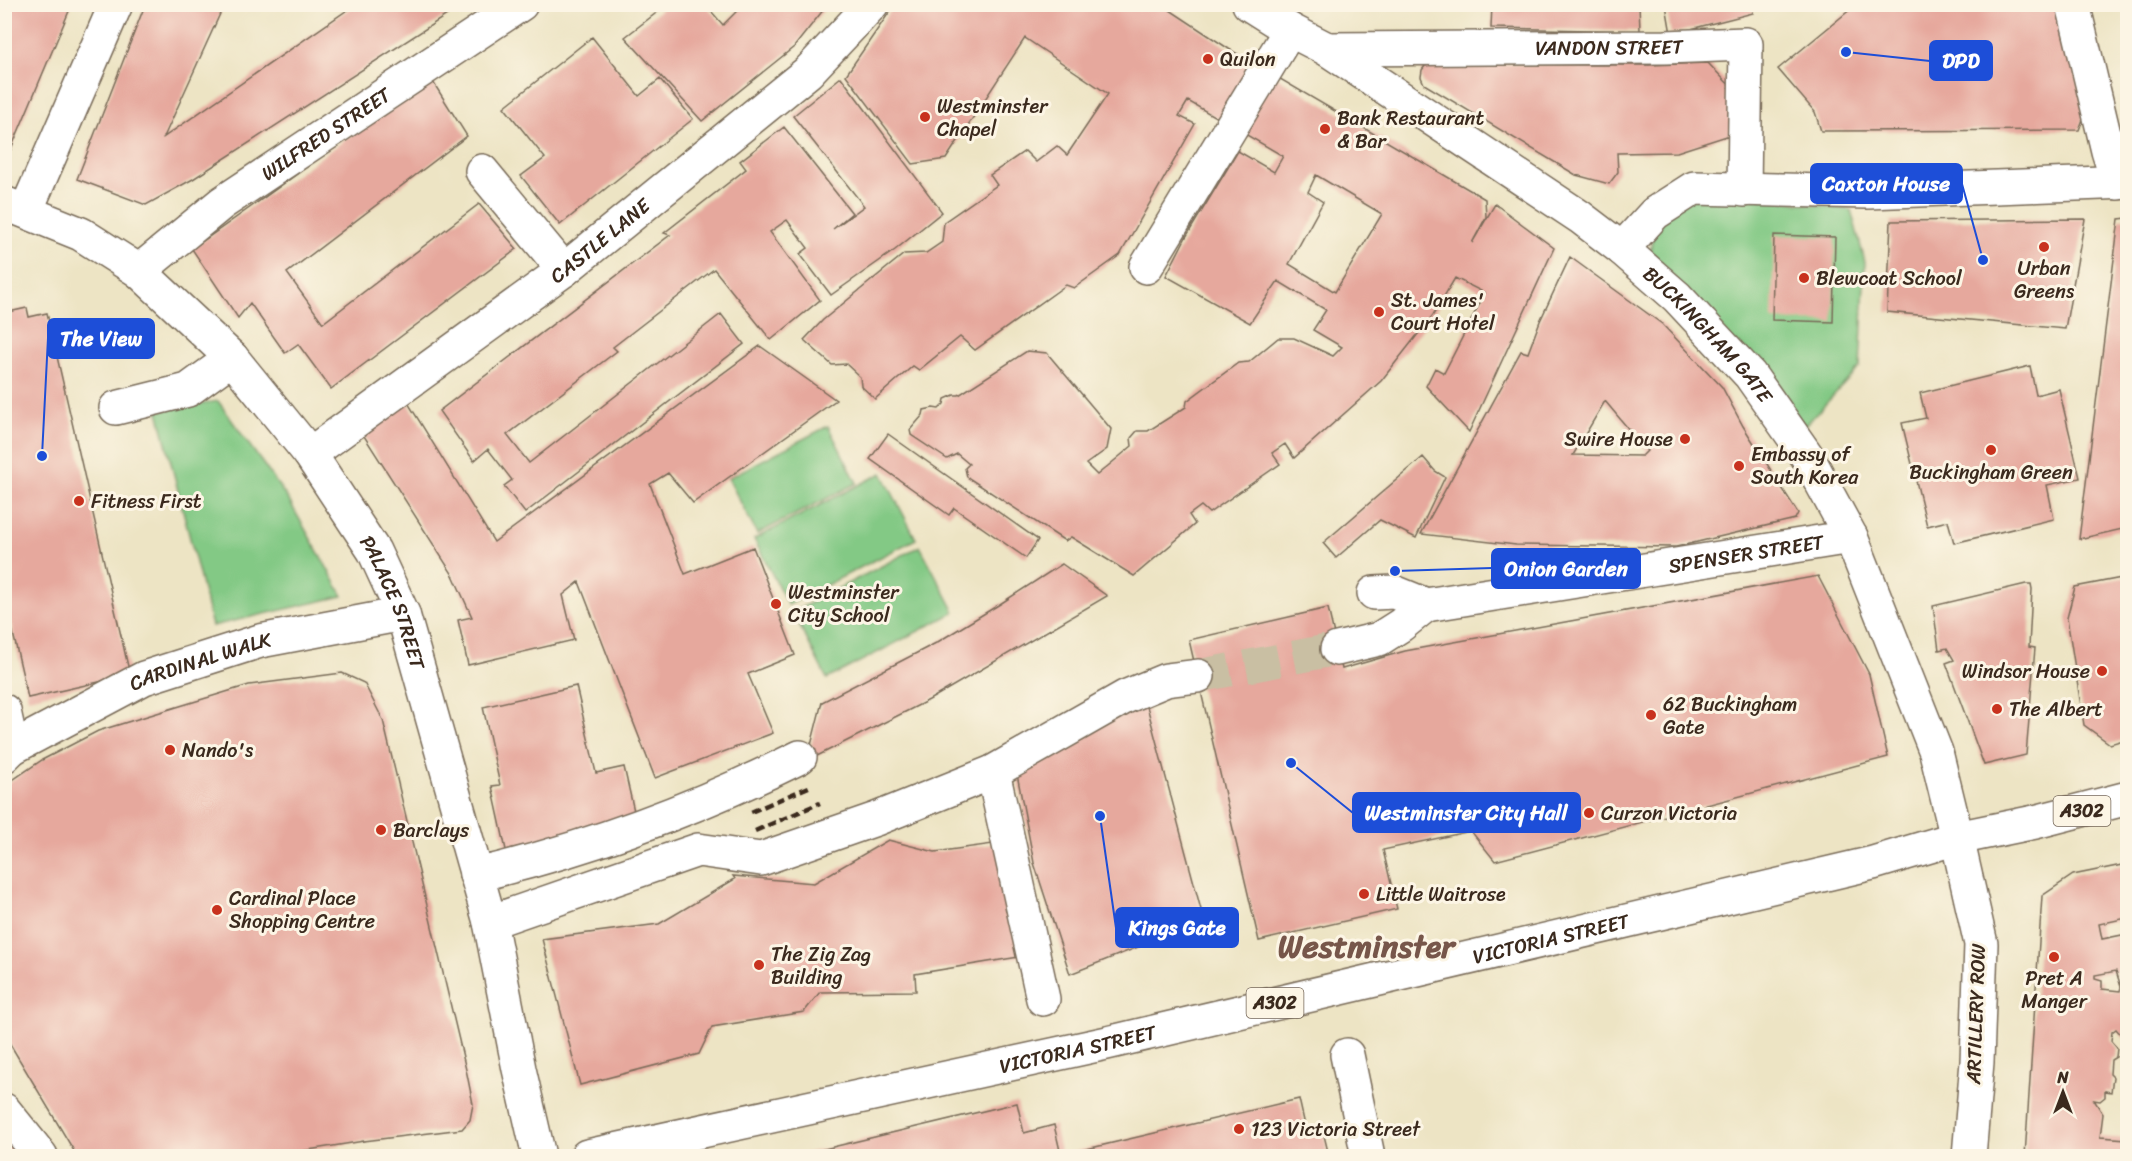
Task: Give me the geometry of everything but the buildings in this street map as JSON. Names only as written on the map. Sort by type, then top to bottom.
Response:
[{"type":"street","points":[[15,207],[116,4]]},
{"type":"street","name":"WILFRED STREET","points":[[139,271],[222,203],[521,4]]},
{"type":"street","name":"CASTLE LANE","points":[[310,454],[564,270],[808,72],[872,4]]},
{"type":"street","name":"BUCKINGHAM GATE","points":[[1249,4],[1290,30],[1327,49],[1580,217],[1622,249],[1677,297],[1750,375],[1808,456],[1851,537],[1936,752],[1958,838]]},
{"type":"street","points":[[1622,249],[1655,213],[1695,188],[1868,192],[2123,183],[2108,151],[2073,4]]},
{"type":"street","points":[[1146,267],[1290,30]]},
{"type":"street","name":"VANDON STREET","points":[[1327,49],[1665,47],[1746,44],[1744,190]]},
{"type":"street","points":[[482,171],[564,270]]},
{"type":"street","name":"PALACE STREET","points":[[15,207],[81,234],[139,271],[232,358],[310,454],[374,551],[403,614],[490,922],[539,1156]]},
{"type":"street","points":[[116,408],[188,390],[232,358]]},
{"type":"street","name":"SPENSER STREET","points":[[1426,605],[1851,537]]},
{"type":"street","points":[[1337,649],[1378,639],[1401,626],[1426,605],[1394,592],[1374,593]]},
{"type":"street","name":"CARDINAL WALK","points":[[4,711],[8,752],[144,678],[260,641],[403,614]]},
{"type":"street","points":[[490,922],[698,850],[761,859],[876,819],[993,771],[1125,697],[1166,680],[1198,676]]},
{"type":"street","points":[[476,874],[509,867],[669,815],[742,785],[800,757]]},
{"type":"street","points":[[993,771],[1043,999]]},
{"type":"street","name":"VICTORIA STREET","points":[[587,1156],[1142,1035],[1873,863],[1958,838],[2044,820],[2127,798]]},
{"type":"street","name":"ARTILLERY ROW","points":[[1958,838],[1981,944],[1977,1062],[1969,1156]]},
{"type":"street","points":[[1347,1055],[1368,1156]]},
{"type":"street","points":[[4,1110],[41,1156]]},
{"type":"green space","points":[[1663,184],[1851,210],[1865,262],[1860,367],[1805,426],[1650,252]]},
{"type":"green space","points":[[218,401],[288,499],[343,596],[212,626],[158,411]]},
{"type":"green space","points":[[828,426],[857,483],[757,534],[728,478]]},
{"type":"green space","points":[[882,473],[916,539],[788,605],[754,539]]},
{"type":"green space","points":[[920,546],[955,612],[827,679],[793,612]]},
{"type":"tunnel","points":[[1198,676],[1337,649]]},
{"type":"railway","points":[[751,812],[811,786]]},
{"type":"railway","points":[[755,831],[820,803]]},
{"type":"place","name":"DPD","points":[[1846,52]]},
{"type":"place","name":"Quilon","points":[[1208,59]]},
{"type":"place","name":"Westminster Chapel","points":[[925,117]]},
{"type":"place","name":"Bank Restaurant & Bar","points":[[1325,129]]},
{"type":"place","name":"Urban Greens","points":[[2044,247]]},
{"type":"place","name":"Caxton House","points":[[1983,260]]},
{"type":"place","name":"Blewcoat School","points":[[1804,278]]},
{"type":"place","name":"St. James' Court Hotel","points":[[1379,312]]},
{"type":"place","name":"Swire House","points":[[1685,439]]},
{"type":"place","name":"Buckingham Green","points":[[1991,450]]},
{"type":"place","name":"The View","points":[[42,456]]},
{"type":"place","name":"Embassy of South Korea","points":[[1739,466]]},
{"type":"place","name":"Fitness First","points":[[79,501]]},
{"type":"place","name":"Onion Garden","points":[[1395,571]]},
{"type":"place","name":"Westminster City School","points":[[776,604]]},
{"type":"place","name":"Windsor House","points":[[2102,671]]},
{"type":"place","name":"The Albert","points":[[1997,709]]},
{"type":"place","name":"62 Buckingham Gate","points":[[1651,715]]},
{"type":"place","name":"Nando's","points":[[170,750]]},
{"type":"place","name":"Westminster City Hall","points":[[1291,763]]},
{"type":"place","name":"Curzon Victoria","points":[[1589,813]]},
{"type":"place","name":"Kings Gate","points":[[1100,816]]},
{"type":"place","name":"Barclays","points":[[381,830]]},
{"type":"place","name":"Little Waitrose","points":[[1364,894]]},
{"type":"place","name":"Cardinal Place Shopping Centre","points":[[217,910]]},
{"type":"place","name":"Pret A Manger","points":[[2054,957]]},
{"type":"place","name":"The Zig Zag Building","points":[[759,965]]},
{"type":"place","name":"123 Victoria Street","points":[[1239,1129]]},
{"type":"district","name":"Westminster","points":[[1366,946]]}]
